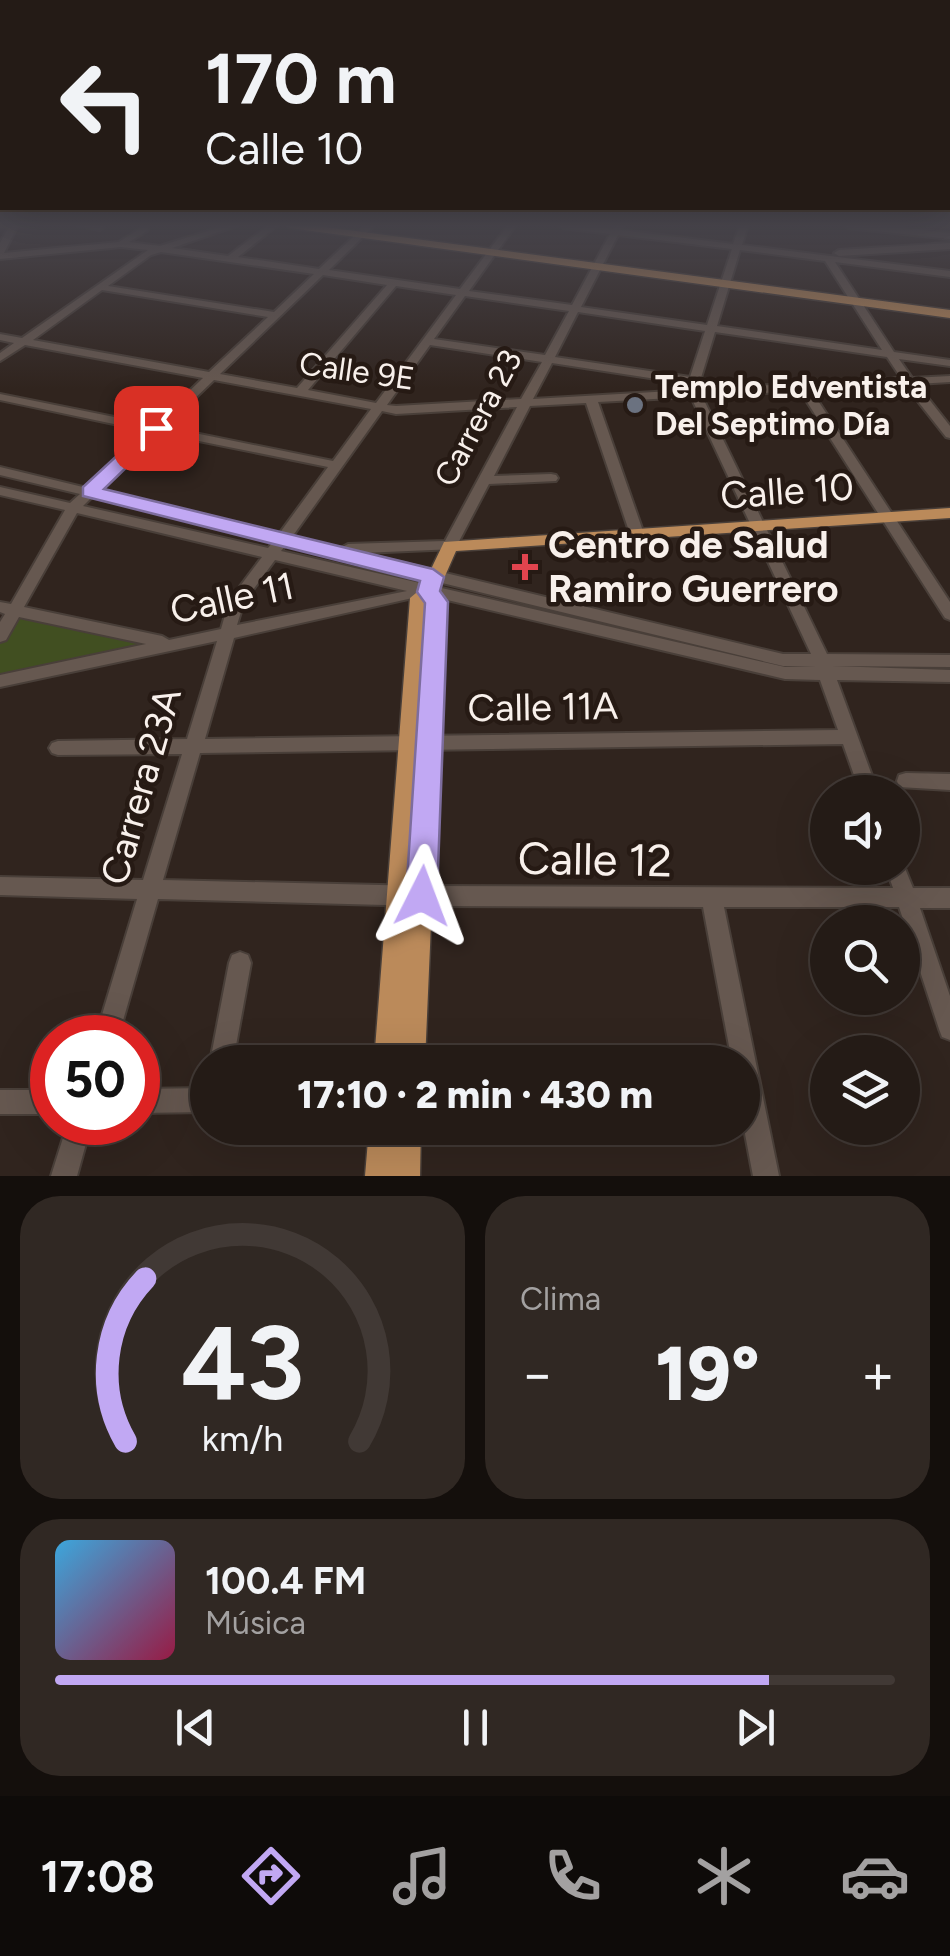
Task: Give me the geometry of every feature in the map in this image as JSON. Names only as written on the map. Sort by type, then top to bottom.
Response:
[{"type":"main road","points":[[698,280],[950,314]]},
{"type":"main road","name":"Calle 10","points":[[450,546],[950,513]]},
{"type":"main road","name":"Carrera 23","points":[[431,584],[450,546]]},
{"type":"main road","points":[[411,1045],[410,896],[419,744],[436,602],[431,584]]},
{"type":"main road","points":[[389,1045],[410,896]]},
{"type":"main road","points":[[380,1176],[382,1145]]},
{"type":"main road","points":[[405,1176],[406,1145]]},
{"type":"street","points":[[0,358],[108,280]]},
{"type":"street","points":[[0,636],[7,609],[73,508],[313,280]]},
{"type":"street","points":[[380,280],[950,363]]},
{"type":"street","name":"Carrera 23A","points":[[113,1015],[224,633],[237,602],[471,280]]},
{"type":"street","name":"Carrera 23","points":[[450,546],[589,280]]},
{"type":"street","points":[[727,280],[694,387],[825,670],[863,775]]},
{"type":"street","points":[[842,280],[908,381],[950,434]]},
{"type":"street","points":[[300,391],[394,282]]},
{"type":"street","points":[[98,287],[276,315]]},
{"type":"street","name":"Calle 9E","points":[[0,337],[396,410],[591,399],[694,387],[802,387],[950,379]]},
{"type":"street","points":[[426,341],[694,387]]},
{"type":"street","points":[[802,387],[950,614]]},
{"type":"street","points":[[0,397],[335,465]]},
{"type":"street","points":[[591,399],[637,534]]},
{"type":"street","name":"Calle 10","points":[[0,471],[330,550],[431,584]]},
{"type":"street","points":[[484,480],[551,478]]},
{"type":"street","points":[[0,491],[270,555],[431,584]]},
{"type":"street","name":"Calle 10","points":[[330,550],[450,546]]},
{"type":"street","name":"Calle 11","points":[[0,680],[431,584],[785,673],[950,662]]},
{"type":"street","points":[[7,609],[170,644]]},
{"type":"street","name":"Calle 11","points":[[825,670],[950,676]]},
{"type":"street","name":"Calle 11A","points":[[58,748],[849,736]]},
{"type":"street","points":[[920,781],[950,782]]},
{"type":"street","points":[[902,885],[950,1029]]},
{"type":"street","name":"Calle 12","points":[[0,886],[712,900],[950,898]]},
{"type":"street","points":[[712,900],[738,1045]]},
{"type":"street","points":[[223,1045],[240,964]]},
{"type":"street","points":[[160,1101],[190,1100]]},
{"type":"street","points":[[0,1102],[30,1102]]},
{"type":"street","points":[[64,1176],[73,1145]]},
{"type":"street","points":[[759,1145],[766,1176]]},
{"type":"green space","points":[[15,611],[169,644],[0,681],[0,636]]},
{"type":"place","name":"Templo Edventista Del Septimo Día","points":[[635,405]]},
{"type":"place","name":"Centro de Salud Ramiro Guerrero","points":[[525,567]]},
{"type":"route","points":[[156,428],[90,492],[433,577],[429,592],[436,602],[422,896]]}]
